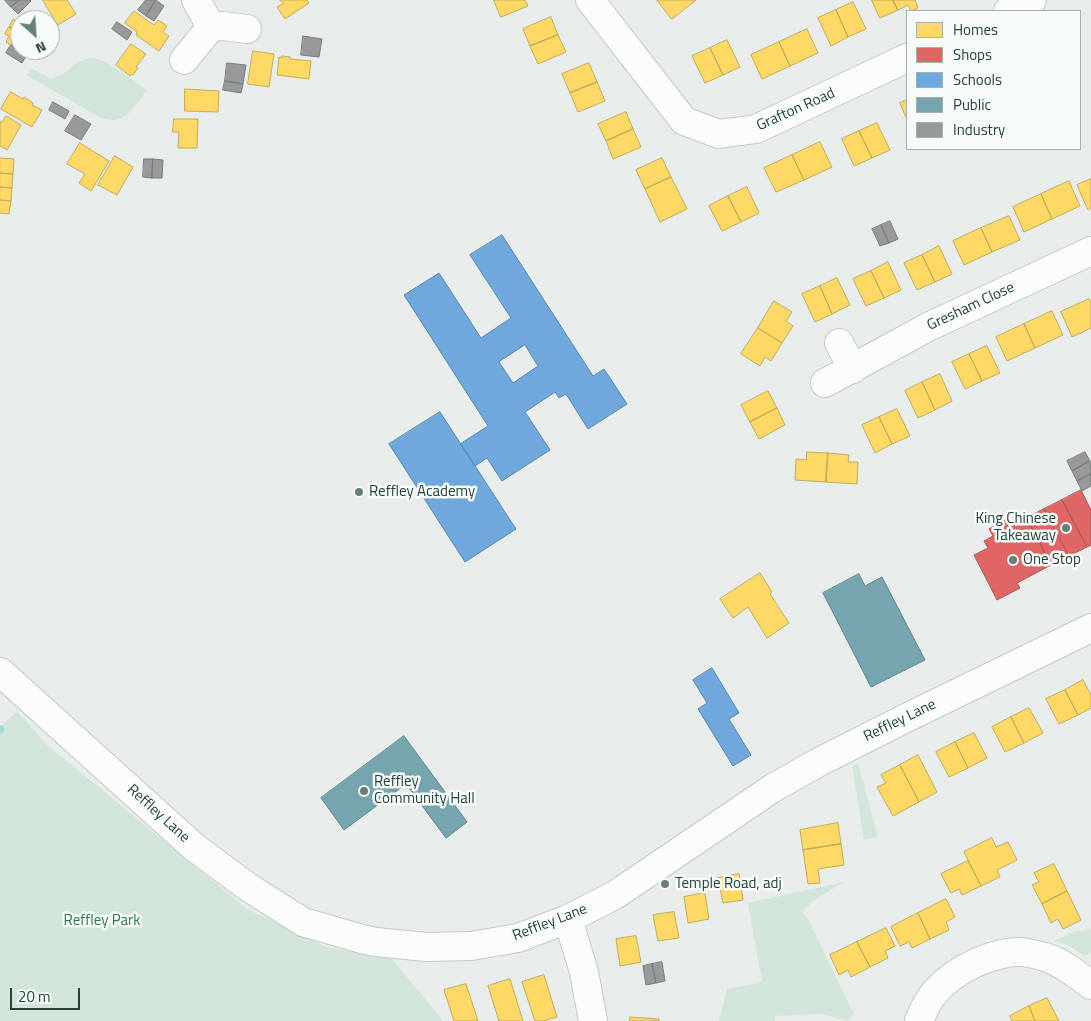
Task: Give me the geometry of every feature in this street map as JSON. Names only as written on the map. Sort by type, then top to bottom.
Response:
[{"type":"street","points":[[196,0],[212,27]]},
{"type":"street","name":"Grafton Road","points":[[590,0],[684,121],[719,134],[756,129],[906,58]]},
{"type":"street","points":[[1010,10],[1032,0]]},
{"type":"street","points":[[184,60],[212,27],[224,26],[248,29]]},
{"type":"street","name":"Gresham Close","points":[[825,383],[928,327],[1091,251]]},
{"type":"street","points":[[838,343],[853,369]]},
{"type":"street","name":"Reffley Lane","points":[[0,672],[194,847],[248,887],[303,922],[362,939],[426,947],[471,946],[518,938],[568,919],[615,895],[773,788],[819,762],[1091,628]]},
{"type":"street","points":[[568,919],[584,972],[593,1021]]},
{"type":"street","points":[[919,1021],[936,991],[956,975],[978,962],[1000,955],[1023,952],[1046,957],[1091,985]]},
{"type":"green space","points":[[91,58],[98,59],[112,66],[147,90],[132,110],[123,118],[111,120],[99,117],[26,75],[31,68],[51,79],[64,73],[80,61]]},
{"type":"green space","name":"Reffley Park","points":[[17,711],[46,744],[247,909],[326,947],[392,959],[443,1021],[0,1021],[0,727]]},
{"type":"green space","points":[[858,763],[878,837],[864,840],[852,765]]},
{"type":"green space","points":[[844,882],[814,900],[802,912],[809,921],[854,1014],[847,1021],[823,1014],[775,1016],[775,1021],[719,1021],[727,989],[762,982],[748,903]]},
{"type":"green space","points":[[1091,929],[1091,953],[1084,956],[1070,946],[1055,941],[1072,932]]},
{"type":"building: Homes","points":[[43,0],[67,0],[76,14],[60,24],[60,10],[49,10]]},
{"type":"building: Homes","points":[[280,0],[307,0],[309,3],[285,19],[277,7],[283,4]]},
{"type":"building: Homes","points":[[494,0],[525,0],[528,6],[501,17]]},
{"type":"building: Homes","points":[[657,0],[696,0],[672,19]]},
{"type":"building: Homes","points":[[872,0],[893,0],[898,10],[880,18]]},
{"type":"building: Homes","points":[[893,0],[915,0],[918,8],[910,10],[908,5],[898,10]]},
{"type":"building: Homes","points":[[853,2],[866,29],[848,37],[836,10]]},
{"type":"building: Homes","points":[[836,10],[848,37],[831,46],[818,18]]},
{"type":"building: Homes","points":[[134,11],[154,25],[158,20],[167,26],[163,32],[169,36],[159,51],[136,35],[137,32],[125,23]]},
{"type":"building: Homes","points":[[551,17],[558,35],[530,46],[523,29]]},
{"type":"building: Homes","points":[[10,28],[10,44],[6,42],[9,36],[5,34]]},
{"type":"building: Homes","points":[[807,29],[818,53],[790,66],[779,42]]},
{"type":"building: Homes","points":[[558,35],[566,52],[538,64],[530,46]]},
{"type":"building: Homes","points":[[727,40],[740,67],[723,75],[710,48]]},
{"type":"building: Homes","points":[[779,42],[790,66],[762,79],[751,55]]},
{"type":"building: Homes","points":[[131,44],[146,54],[136,67],[138,68],[133,75],[130,76],[116,65]]},
{"type":"building: Homes","points":[[710,48],[723,75],[705,83],[692,56]]},
{"type":"building: Homes","points":[[253,51],[274,54],[269,87],[248,84]]},
{"type":"building: Homes","points":[[282,56],[290,57],[290,59],[311,61],[309,79],[277,75],[279,57],[282,58]]},
{"type":"building: Homes","points":[[589,63],[597,82],[570,93],[562,74]]},
{"type":"building: Homes","points":[[597,82],[605,101],[578,112],[570,93]]},
{"type":"building: Homes","points":[[185,89],[219,91],[218,112],[185,111]]},
{"type":"building: Homes","points":[[11,92],[23,99],[24,97],[33,103],[32,105],[42,110],[32,127],[1,109]]},
{"type":"building: Homes","points":[[906,100],[906,118],[900,103]]},
{"type":"building: Homes","points":[[626,112],[633,129],[606,141],[598,124]]},
{"type":"building: Homes","points":[[6,116],[21,125],[7,150],[0,146],[0,121],[2,122]]},
{"type":"building: Homes","points":[[174,119],[198,119],[197,148],[178,148],[179,132],[173,132]]},
{"type":"building: Homes","points":[[877,123],[890,150],[872,158],[859,131]]},
{"type":"building: Homes","points":[[633,129],[641,147],[613,159],[606,141]]},
{"type":"building: Homes","points":[[859,131],[872,158],[854,166],[842,139]]},
{"type":"building: Homes","points":[[820,142],[832,167],[804,180],[792,155]]},
{"type":"building: Homes","points":[[80,143],[109,161],[91,191],[79,183],[85,174],[67,164]]},
{"type":"building: Homes","points":[[792,155],[804,180],[776,192],[764,168]]},
{"type":"building: Homes","points":[[115,156],[133,167],[117,195],[98,185]]},
{"type":"building: Homes","points":[[0,158],[14,159],[13,174],[0,173]]},
{"type":"building: Homes","points":[[662,158],[671,177],[645,189],[636,170]]},
{"type":"building: Homes","points":[[0,173],[13,174],[12,188],[0,187]]},
{"type":"building: Homes","points":[[671,177],[687,209],[660,222],[645,189]]},
{"type":"building: Homes","points":[[1091,179],[1091,208],[1088,210],[1077,185]]},
{"type":"building: Homes","points":[[1069,181],[1080,206],[1052,219],[1041,194]]},
{"type":"building: Homes","points":[[0,187],[12,188],[11,201],[0,200]]},
{"type":"building: Homes","points":[[747,187],[759,213],[741,222],[728,196]]},
{"type":"building: Homes","points":[[1041,194],[1052,219],[1024,232],[1013,207]]},
{"type":"building: Homes","points":[[728,196],[741,222],[722,231],[709,206]]},
{"type":"building: Homes","points":[[0,200],[11,201],[9,214],[0,213]]},
{"type":"building: Homes","points":[[1009,216],[1020,240],[992,252],[981,228]]},
{"type":"building: Homes","points":[[981,228],[992,252],[964,265],[953,241]]},
{"type":"building: Homes","points":[[939,246],[952,274],[935,282],[922,255]]},
{"type":"building: Homes","points":[[922,255],[935,282],[917,290],[904,263]]},
{"type":"building: Homes","points":[[888,262],[901,290],[884,298],[871,271]]},
{"type":"building: Homes","points":[[871,271],[884,298],[866,306],[853,279]]},
{"type":"building: Homes","points":[[837,278],[850,305],[832,314],[820,286]]},
{"type":"building: Homes","points":[[820,286],[832,314],[815,322],[802,294]]},
{"type":"building: Homes","points":[[1089,299],[1091,303],[1091,328],[1072,337],[1061,312]]},
{"type":"building: Homes","points":[[774,301],[792,312],[786,321],[793,326],[782,343],[758,328]]},
{"type":"building: Homes","points":[[1052,311],[1063,335],[1035,348],[1024,324]]},
{"type":"building: Homes","points":[[1024,324],[1035,348],[1007,361],[996,337]]},
{"type":"building: Homes","points":[[758,328],[782,343],[771,361],[765,357],[760,366],[741,354]]},
{"type":"building: Homes","points":[[987,346],[1000,373],[982,381],[969,354]]},
{"type":"building: Homes","points":[[969,354],[982,381],[965,389],[952,362]]},
{"type":"building: Homes","points":[[940,374],[952,401],[935,410],[922,382]]},
{"type":"building: Homes","points":[[922,382],[935,410],[918,418],[905,391]]},
{"type":"building: Homes","points":[[768,391],[777,408],[750,422],[741,405]]},
{"type":"building: Homes","points":[[777,408],[785,425],[759,439],[750,422]]},
{"type":"building: Homes","points":[[897,409],[910,436],[892,444],[879,417]]},
{"type":"building: Homes","points":[[879,417],[892,444],[875,453],[862,425]]},
{"type":"building: Homes","points":[[807,452],[828,453],[826,482],[795,480],[796,459],[806,460]]},
{"type":"building: Homes","points":[[828,453],[849,455],[848,462],[858,462],[857,484],[826,482]]},
{"type":"building: Homes","points":[[760,573],[772,592],[770,594],[789,623],[767,638],[748,607],[733,618],[720,599]]},
{"type":"building: Homes","points":[[1083,680],[1091,695],[1091,708],[1078,715],[1065,690]]},
{"type":"building: Homes","points":[[1065,690],[1078,715],[1059,724],[1046,699]]},
{"type":"building: Homes","points":[[1029,708],[1043,733],[1024,743],[1011,717]]},
{"type":"building: Homes","points":[[1011,717],[1024,743],[1005,752],[992,727]]},
{"type":"building: Homes","points":[[974,733],[987,758],[968,768],[955,742]]},
{"type":"building: Homes","points":[[955,742],[968,768],[949,777],[936,752]]},
{"type":"building: Homes","points":[[918,755],[937,792],[919,802],[900,765]]},
{"type":"building: Homes","points":[[900,765],[919,802],[893,816],[877,787],[886,783],[881,775]]},
{"type":"building: Homes","points":[[838,823],[841,844],[803,850],[800,830]]},
{"type":"building: Homes","points":[[992,838],[996,847],[1008,842],[1017,860],[997,870],[1000,877],[981,886],[964,852]]},
{"type":"building: Homes","points":[[841,844],[844,865],[818,869],[820,883],[808,884],[803,850]]},
{"type":"building: Homes","points":[[968,861],[981,886],[962,895],[959,889],[951,893],[941,874]]},
{"type":"building: Homes","points":[[1054,864],[1067,891],[1042,904],[1032,885],[1039,882],[1034,873]]},
{"type":"building: Homes","points":[[739,874],[743,900],[723,903],[718,878]]},
{"type":"building: Homes","points":[[1067,891],[1081,920],[1063,929],[1058,919],[1051,923],[1042,904]]},
{"type":"building: Homes","points":[[705,893],[709,919],[688,923],[684,897]]},
{"type":"building: Homes","points":[[946,899],[955,917],[946,922],[949,930],[930,939],[918,913]]},
{"type":"building: Homes","points":[[674,912],[679,938],[658,941],[653,915]]},
{"type":"building: Homes","points":[[918,913],[930,939],[912,948],[909,942],[900,946],[891,927]]},
{"type":"building: Homes","points":[[886,928],[895,946],[885,951],[888,958],[870,967],[857,942]]},
{"type":"building: Homes","points":[[636,936],[641,962],[620,966],[616,939]]},
{"type":"building: Homes","points":[[857,942],[870,967],[851,977],[848,970],[839,975],[830,955]]},
{"type":"building: Homes","points":[[544,975],[557,1017],[544,1021],[535,1021],[522,982]]},
{"type":"building: Homes","points":[[510,979],[523,1021],[499,1021],[488,986]]},
{"type":"building: Homes","points":[[466,984],[478,1021],[454,1021],[444,990]]},
{"type":"building: Homes","points":[[1047,998],[1059,1021],[1035,1021],[1029,1006]]},
{"type":"building: Homes","points":[[1029,1006],[1035,1021],[1012,1021],[1010,1016]]},
{"type":"building: Homes","points":[[630,1017],[659,1019],[659,1021],[630,1021]]},
{"type":"building: Shops","points":[[1081,490],[1091,510],[1091,545],[1087,547],[1062,500]]},
{"type":"building: Shops","name":"King Chinese Takeaway","points":[[1062,500],[1087,547],[1069,556],[1044,509]]},
{"type":"building: Shops","points":[[1044,509],[1069,556],[1051,565],[1027,518]]},
{"type":"building: Shops","name":"One Stop","points":[[1027,518],[1051,565],[1017,583],[1020,588],[997,600],[974,555],[988,548],[984,541],[993,536],[989,529],[1005,520],[1009,528]]},
{"type":"building: Schools","points":[[502,235],[593,376],[604,369],[627,404],[588,429],[566,394],[559,398],[555,392],[525,412],[550,450],[502,481],[487,458],[475,466],[460,444],[488,426],[404,295],[439,273],[481,338],[511,318],[470,255]],"holes":[[[525,345],[538,366],[513,383],[499,362]]]},
{"type":"building: Schools","points":[[440,412],[516,529],[465,562],[389,444]]},
{"type":"building: Schools","points":[[712,668],[739,713],[729,719],[751,755],[733,766],[698,709],[707,703],[693,680]]},
{"type":"building: Public","points":[[859,574],[865,586],[882,577],[925,660],[871,687],[823,593]]},
{"type":"building: Public","name":"Reffley Community Hall","points":[[404,736],[467,822],[446,838],[406,784],[344,830],[321,798]]},
{"type":"building: Industry","points":[[5,0],[19,0],[11,7]]},
{"type":"building: Industry","points":[[19,0],[31,1],[22,10],[14,10],[11,7]]},
{"type":"building: Industry","points":[[146,0],[156,0],[146,16],[138,10]]},
{"type":"building: Industry","points":[[156,0],[164,6],[154,21],[146,16]]},
{"type":"building: Industry","points":[[117,22],[132,32],[127,40],[112,29]]},
{"type":"building: Industry","points":[[303,36],[322,39],[319,57],[301,55]]},
{"type":"building: Industry","points":[[10,47],[10,56],[6,53]]},
{"type":"building: Industry","points":[[227,63],[246,65],[243,84],[225,81]]},
{"type":"building: Industry","points":[[225,81],[243,84],[241,93],[223,90]]},
{"type":"building: Industry","points":[[53,102],[69,111],[65,119],[49,110]]},
{"type":"building: Industry","points":[[75,115],[91,124],[81,140],[65,131]]},
{"type":"building: Industry","points":[[144,159],[153,159],[152,178],[143,177]]},
{"type":"building: Industry","points":[[153,159],[163,160],[162,178],[152,178]]},
{"type":"building: Industry","points":[[890,221],[898,239],[889,243],[881,225]]},
{"type":"building: Industry","points":[[881,225],[889,243],[880,246],[872,229]]},
{"type":"building: Industry","points":[[1085,452],[1090,461],[1072,471],[1067,461]]},
{"type":"building: Industry","points":[[1090,461],[1091,474],[1077,481],[1072,471]]},
{"type":"building: Industry","points":[[1091,474],[1091,486],[1082,491],[1077,481]]},
{"type":"building: Industry","points":[[662,962],[665,981],[656,983],[652,964]]},
{"type":"building: Industry","points":[[652,964],[656,983],[646,985],[643,966]]},
{"type":"place","name":"Reffley Academy","points":[[359,492]]},
{"type":"place","name":"King Chinese Takeaway","points":[[1066,528]]},
{"type":"place","name":"One Stop","points":[[1013,560]]},
{"type":"place","name":"Reffley Community Hall","points":[[364,791]]},
{"type":"place","name":"Temple Road, adj","points":[[665,884]]}]
